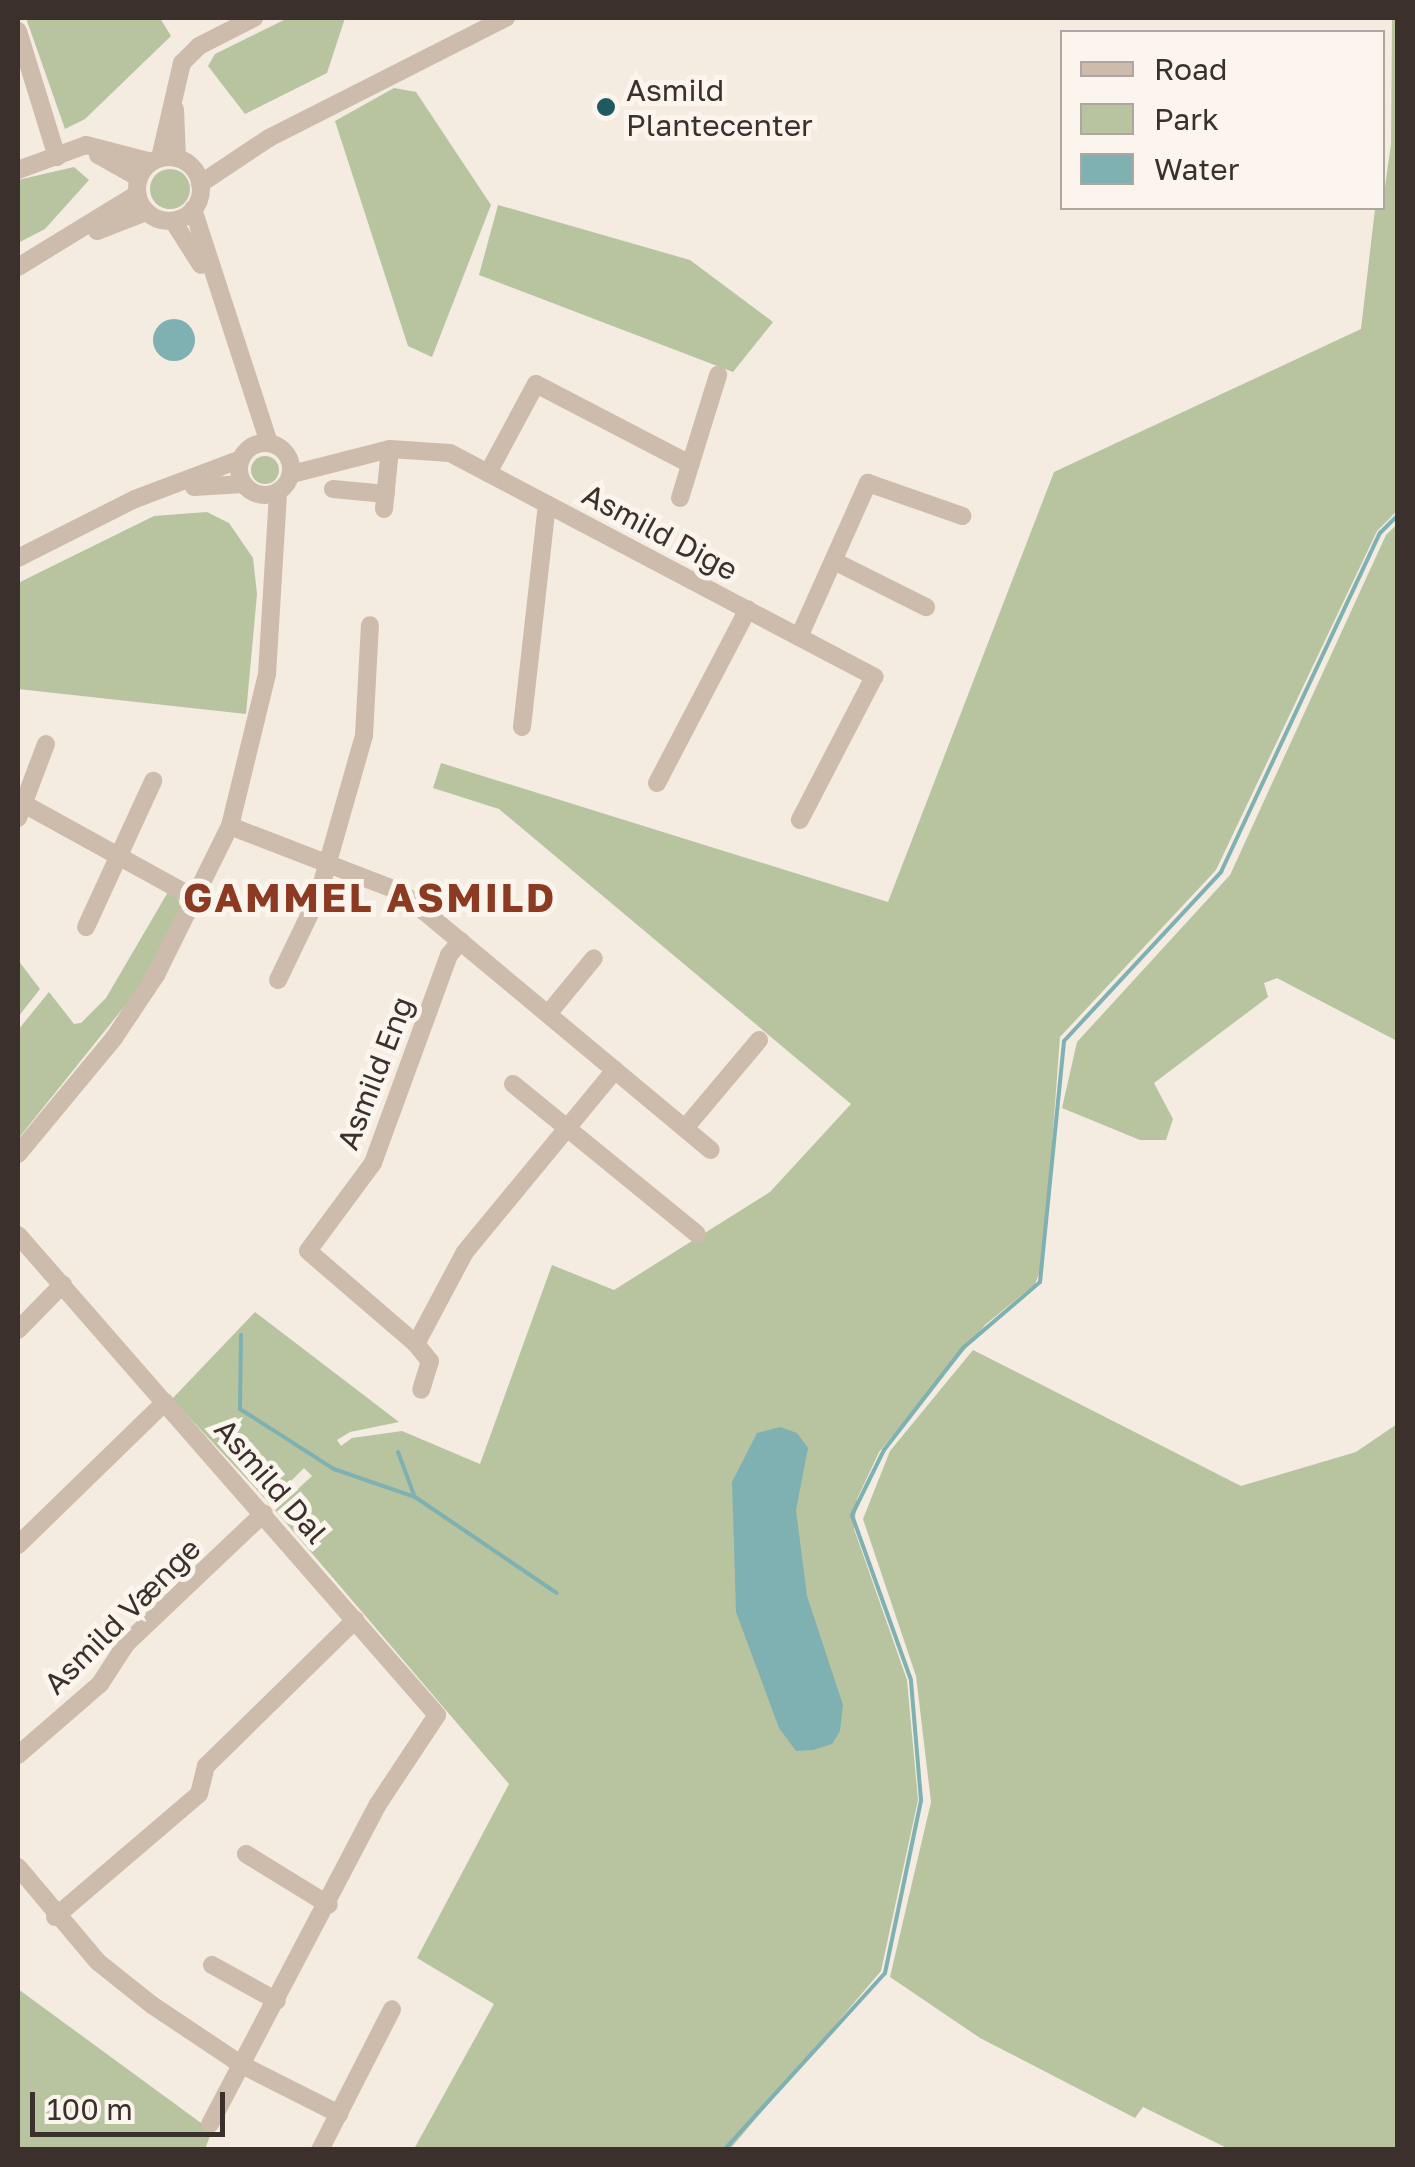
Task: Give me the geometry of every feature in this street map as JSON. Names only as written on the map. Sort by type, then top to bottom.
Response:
[{"type":"street","points":[[170,161],[171,96],[182,63],[199,46],[254,18]]},
{"type":"street","points":[[18,1154],[114,1038],[198,900],[230,826],[267,674],[272,556],[254,450],[248,382],[214,287],[193,210],[200,184],[268,138],[506,18]]},
{"type":"street","points":[[18,31],[21,58],[60,156]]},
{"type":"street","points":[[59,246],[170,161],[268,138]]},
{"type":"street","points":[[18,170],[86,145],[108,146],[170,161],[200,184]]},
{"type":"street","points":[[60,156],[106,156],[138,186],[146,212]]},
{"type":"street","points":[[173,221],[193,210]]},
{"type":"street","points":[[18,266],[146,212],[173,221],[214,287]]},
{"type":"street","name":"Asmild Dige","points":[[680,498],[718,375]]},
{"type":"street","points":[[488,473],[536,384],[690,464]]},
{"type":"street","name":"Asmild Dige","points":[[290,466],[382,451],[431,448],[488,473],[874,677],[800,820]]},
{"type":"street","points":[[18,558],[164,489],[254,450],[290,466],[260,491],[164,489]]},
{"type":"street","points":[[333,488],[385,501],[382,451]]},
{"type":"street","points":[[799,636],[868,483],[962,516]]},
{"type":"street","name":"Asmild Dige","points":[[522,727],[547,504]]},
{"type":"street","points":[[834,561],[926,607]]},
{"type":"street","name":"Asmild Dige","points":[[656,783],[748,609]]},
{"type":"street","points":[[278,980],[301,926],[308,924],[364,735],[370,626]]},
{"type":"street","points":[[46,744],[21,811],[123,854],[198,900]]},
{"type":"street","points":[[86,927],[123,854],[152,781]]},
{"type":"street","points":[[230,826],[328,860],[401,892],[711,1150]]},
{"type":"street","name":"Asmild Eng","points":[[416,1344],[308,1251],[373,1163],[449,955],[461,941]]},
{"type":"street","points":[[548,1014],[594,958]]},
{"type":"street","points":[[685,1128],[759,1040]]},
{"type":"street","points":[[421,1390],[430,1361],[416,1344],[465,1252],[615,1070]]},
{"type":"street","points":[[513,1084],[696,1234]]},
{"type":"street","name":"Asmild Dal","points":[[18,1235],[437,1715],[378,1804],[329,1906]]},
{"type":"street","points":[[18,1330],[63,1284]]},
{"type":"street","points":[[18,1545],[166,1402]]},
{"type":"street","name":"Asmild Vænge","points":[[18,1755],[100,1684],[126,1644],[264,1513]]},
{"type":"street","points":[[55,1916],[198,1794],[206,1766],[355,1620]]},
{"type":"street","points":[[210,2124],[329,1906],[246,1854]]},
{"type":"street","points":[[18,1867],[55,1916],[98,1962],[242,2065],[339,2114]]},
{"type":"street","points":[[212,1965],[277,2001]]},
{"type":"street","points":[[320,2150],[392,2009]]},
{"type":"green space","points":[[26,18],[160,18],[171,36],[85,119],[65,129]]},
{"type":"green space","points":[[288,18],[345,18],[327,73],[245,114],[208,66],[215,54]]},
{"type":"green space","points":[[1392,18],[1397,18],[1397,511],[1377,531],[1216,870],[1060,1037],[1043,1264],[1035,1284],[986,1324],[879,1452],[857,1499],[854,1529],[907,1680],[918,1800],[881,1971],[730,2149],[414,2149],[494,2004],[417,1958],[509,1784],[275,1510],[312,1476],[304,1468],[269,1503],[172,1399],[255,1312],[399,1422],[350,1432],[337,1440],[341,1446],[352,1438],[402,1431],[480,1464],[552,1265],[614,1290],[770,1192],[851,1104],[499,809],[433,788],[441,763],[888,902],[1054,472],[1361,329],[1375,210],[1385,210],[1391,144]]},
{"type":"green space","points":[[394,88],[416,92],[491,205],[432,357],[408,346],[335,121]]},
{"type":"green space","points":[[74,167],[89,180],[45,229],[18,243],[18,180]]},
{"type":"green space","points":[[170,169],[184,175],[190,189],[184,203],[170,209],[156,203],[150,189],[156,175]]},
{"type":"green space","points":[[498,205],[690,260],[773,322],[733,372],[479,275]]},
{"type":"green space","points":[[265,456],[275,460],[279,470],[275,480],[265,484],[255,480],[251,470],[255,460]]},
{"type":"green space","points":[[207,512],[229,523],[253,558],[257,594],[246,714],[18,689],[18,583],[154,516]]},
{"type":"green space","points":[[1397,524],[1397,1041],[1277,978],[1264,983],[1268,997],[1154,1083],[1173,1119],[1166,1140],[1140,1140],[1062,1108],[1077,1042],[1230,875],[1386,535]]},
{"type":"green space","points":[[168,892],[178,898],[182,915],[132,997],[18,1139],[18,1030],[49,992],[74,1024],[81,1023],[106,998]]},
{"type":"green space","points":[[18,960],[40,989],[18,1017]]},
{"type":"green space","points":[[973,1350],[1241,1486],[1356,1452],[1397,1424],[1397,2149],[1229,2149],[1143,2107],[1135,2118],[980,2038],[890,1977],[931,1802],[916,1676],[863,1519],[890,1451]]},
{"type":"green space","points":[[18,1989],[212,2131],[205,2149],[18,2149]]},
{"type":"water","points":[[174,319],[189,325],[195,340],[189,355],[174,361],[159,355],[153,340],[159,325]]},
{"type":"water","points":[[780,1427],[797,1433],[808,1448],[796,1510],[807,1596],[843,1705],[840,1731],[832,1744],[813,1750],[796,1751],[779,1728],[736,1612],[732,1482],[757,1433]]},
{"type":"waterway","points":[[724,2150],[885,1973],[921,1800],[911,1680],[852,1515],[884,1450],[963,1348],[1040,1282],[1064,1041],[1221,872],[1380,533],[1398,515]]},
{"type":"waterway","points":[[241,1335],[240,1409],[334,1469],[415,1497],[557,1593]]},
{"type":"waterway","points":[[398,1452],[414,1495]]},
{"type":"place","name":"Asmild Plantecenter","points":[[606,107]]},
{"type":"district","name":"GAMMEL ASMILD","points":[[370,897]]}]
